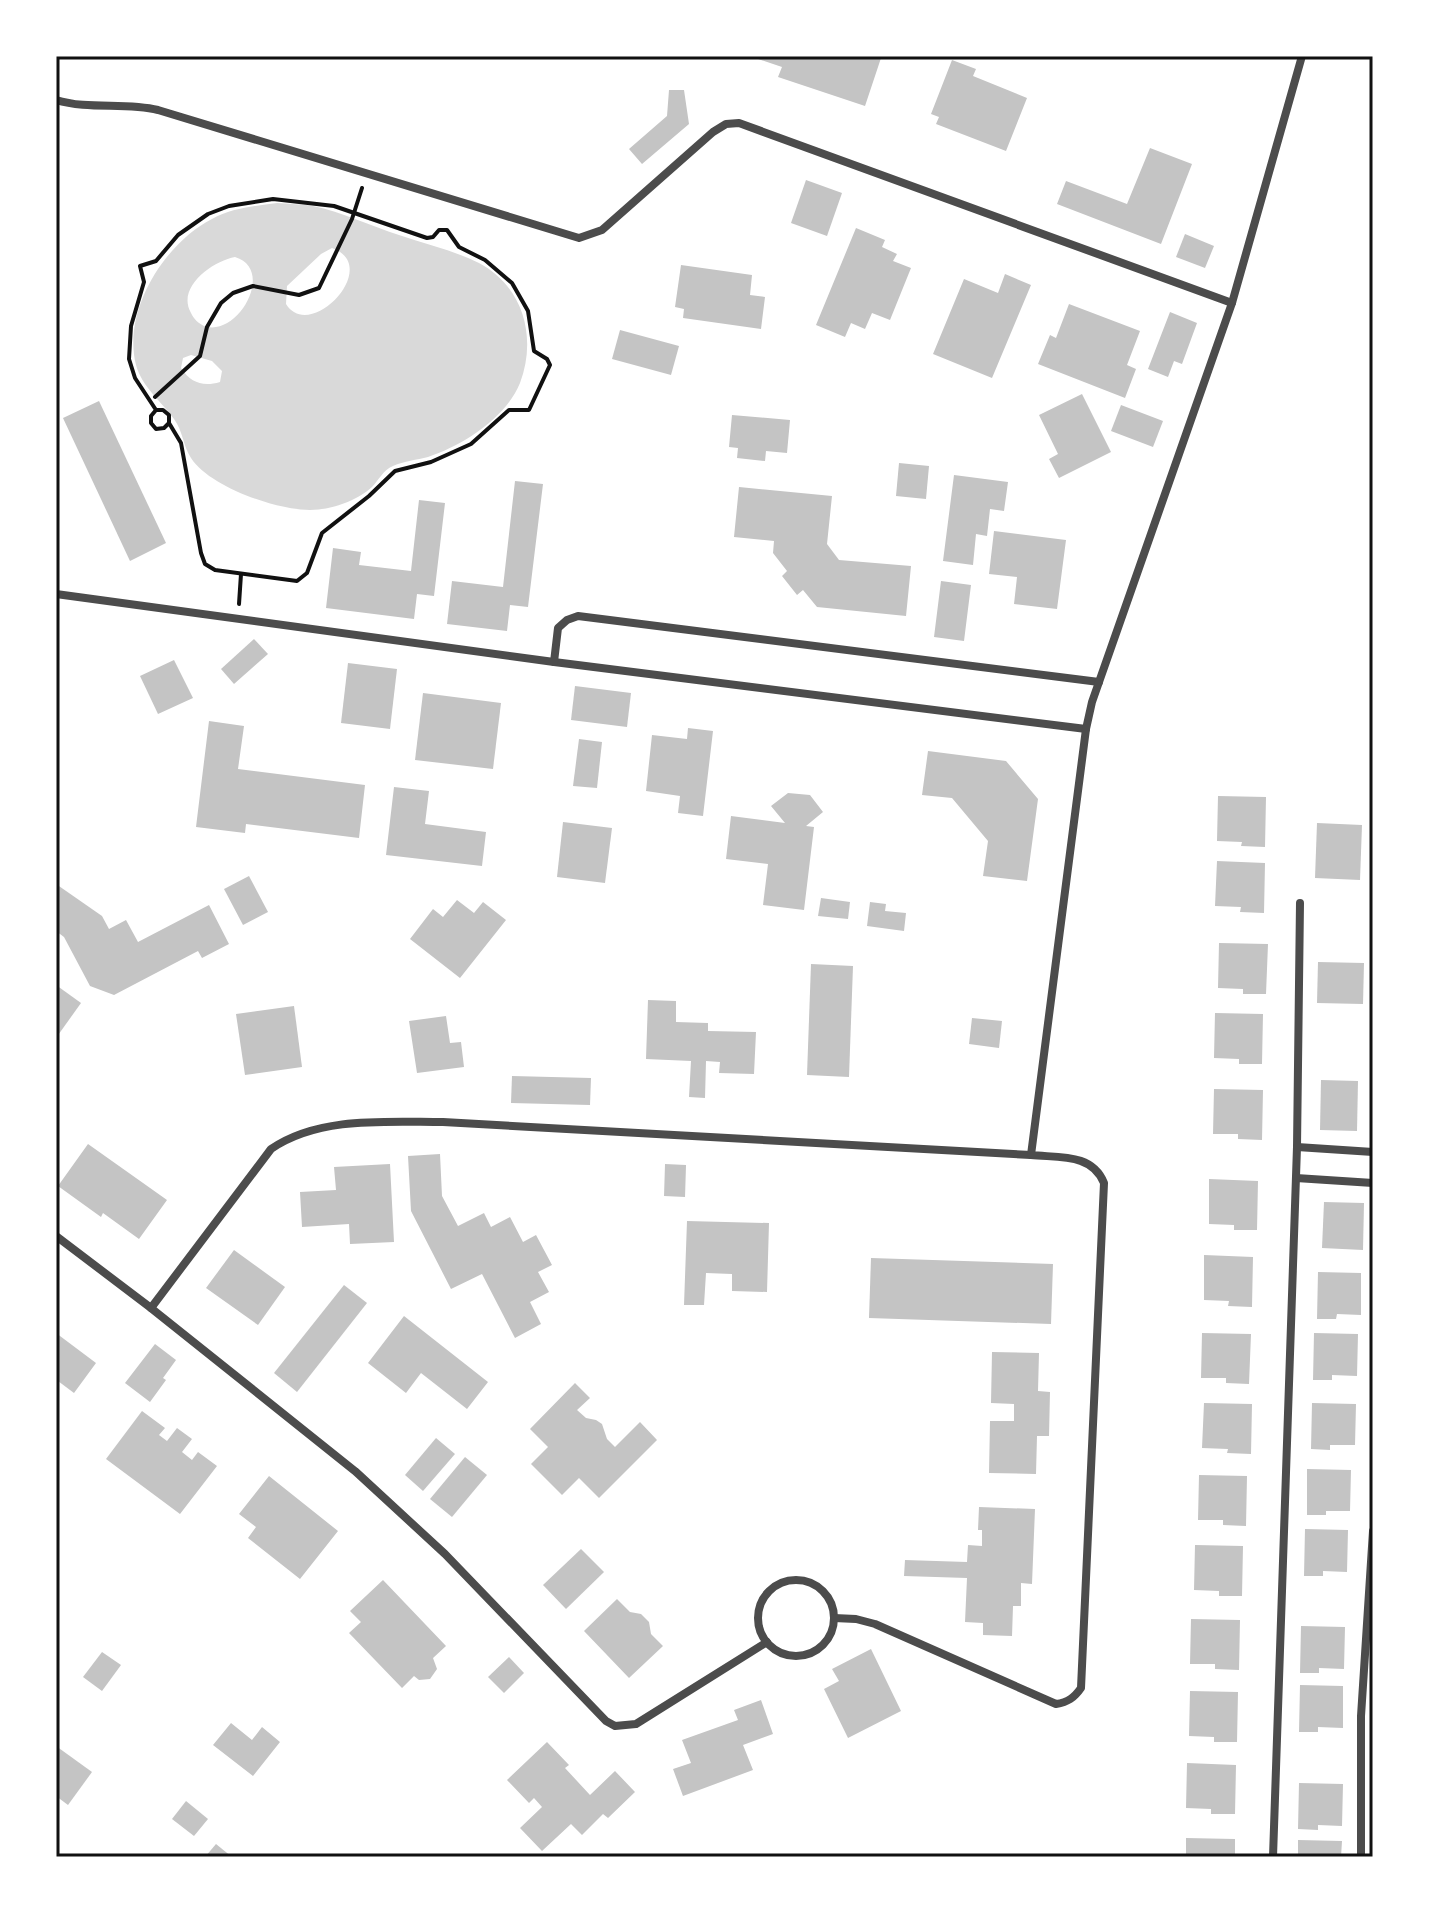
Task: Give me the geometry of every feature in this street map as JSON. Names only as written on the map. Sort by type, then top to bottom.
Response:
[{"type":"street","points":[[1031,1155],[1086,729],[1099,682],[1232,303],[1302,56]]},
{"type":"street","points":[[56,100],[76,104],[144,106],[571,238],[587,238],[602,230],[713,132],[726,124],[739,123],[1232,303]]},
{"type":"street","points":[[56,594],[554,662],[1086,729]]},
{"type":"street","points":[[554,662],[558,628],[578,616],[1099,682]]},
{"type":"street","points":[[1273,1857],[1297,1147],[1300,903]]},
{"type":"street","points":[[151,1308],[271,1149],[303,1132],[381,1122],[443,1122],[1031,1155],[1088,1162],[1096,1168],[1104,1183],[1081,1688],[1075,1697],[1056,1704],[875,1624],[834,1618]]},
{"type":"street","points":[[1297,1147],[1373,1152]]},
{"type":"street","points":[[1296,1178],[1373,1183]]},
{"type":"street","points":[[56,1236],[151,1308],[396,1507],[606,1721],[615,1726],[636,1724],[767,1642]]},
{"type":"street","points":[[1361,1857],[1361,1716],[1373,1531]]},
{"type":"street","points":[[791,1580],[807,1581],[821,1589],[831,1602],[834,1618],[831,1633],[822,1646],[809,1654],[794,1656],[779,1652],[767,1642],[759,1628],[758,1612],[764,1597],[776,1586],[791,1580]]},
{"type":"path","points":[[155,397],[200,356],[207,327],[226,298],[253,286],[307,294],[319,288],[353,216],[367,174]]},
{"type":"path","points":[[293,199],[323,203],[353,216],[427,238],[433,237],[439,230],[447,230],[459,247],[499,270],[512,283],[528,311],[534,351],[547,359],[550,368],[529,410],[509,410],[471,444],[390,474],[369,496],[322,533],[307,573],[300,580],[215,570],[202,558],[181,443],[169,423],[167,412],[156,410],[135,378],[129,359],[131,326],[144,282],[139,269],[141,264],[156,261],[178,235],[208,214],[229,206],[250,201],[293,199]]},
{"type":"path","points":[[156,410],[150,419],[153,426],[160,429],[169,423]]},
{"type":"path","points":[[238,619],[241,574]]},
{"type":"shaded area","points":[[277,203],[313,206],[335,212],[479,263],[507,286],[523,315],[526,332],[525,366],[520,383],[494,419],[455,446],[393,466],[359,496],[326,508],[296,509],[262,501],[228,487],[200,469],[188,453],[177,424],[147,387],[136,365],[133,344],[135,322],[142,301],[151,280],[178,244],[220,215]],"holes":[[[332,248],[346,257],[350,270],[346,284],[325,308],[310,314],[297,314],[286,304],[287,286],[321,254]],[[235,257],[247,264],[252,275],[248,300],[240,313],[229,322],[217,327],[204,326],[191,313],[188,294],[199,277],[226,259]],[[191,355],[212,361],[222,371],[220,382],[203,384],[193,380],[181,368],[183,358]]]},
{"type":"building","points":[[759,56],[881,58],[865,106],[778,77],[782,67],[758,59]]},
{"type":"building","points":[[952,60],[976,69],[973,76],[1027,98],[1006,151],[936,124],[939,117],[931,114]]},
{"type":"building","points":[[669,90],[684,90],[689,124],[642,164],[629,149],[667,116]]},
{"type":"building","points":[[1150,148],[1192,164],[1161,244],[1057,204],[1066,181],[1127,204]]},
{"type":"building","points":[[806,180],[842,193],[827,236],[791,223]]},
{"type":"building","points":[[856,228],[885,240],[882,247],[897,254],[893,261],[911,268],[890,320],[872,313],[865,329],[851,323],[845,337],[816,325]]},
{"type":"building","points":[[1185,234],[1214,246],[1205,268],[1176,257]]},
{"type":"building","points":[[681,265],[752,275],[750,295],[765,297],[761,329],[683,318],[684,309],[675,307]]},
{"type":"building","points":[[1005,274],[1031,285],[992,378],[933,354],[964,279],[998,293]]},
{"type":"building","points":[[1069,304],[1140,331],[1127,365],[1136,369],[1125,398],[1038,364],[1050,335],[1056,338]]},
{"type":"building","points":[[1170,312],[1197,323],[1182,364],[1174,361],[1168,377],[1148,369]]},
{"type":"building","points":[[620,330],[679,346],[671,375],[612,359]]},
{"type":"building","points":[[1082,394],[1111,452],[1059,478],[1049,459],[1058,454],[1039,415]]},
{"type":"building","points":[[99,401],[166,543],[130,561],[63,418]]},
{"type":"building","points":[[1121,405],[1163,421],[1153,447],[1111,431]]},
{"type":"building","points":[[732,415],[790,420],[787,453],[766,451],[765,461],[737,458],[738,448],[729,447]]},
{"type":"building","points":[[899,463],[929,466],[926,499],[896,496]]},
{"type":"building","points":[[954,475],[1008,482],[1004,511],[990,509],[987,536],[976,534],[973,565],[943,561]]},
{"type":"building","points":[[515,481],[543,484],[528,607],[510,605],[507,631],[447,624],[452,581],[503,587]]},
{"type":"building","points":[[739,487],[832,496],[827,544],[839,560],[911,566],[906,616],[817,607],[803,590],[797,595],[782,576],[787,571],[773,553],[774,541],[734,537]]},
{"type":"building","points":[[419,500],[445,503],[434,596],[417,594],[414,619],[326,608],[333,548],[361,552],[359,565],[411,571]]},
{"type":"building","points":[[994,531],[1066,540],[1057,609],[1014,604],[1017,577],[989,574]]},
{"type":"building","points":[[941,581],[971,585],[964,641],[934,637]]},
{"type":"building","points":[[254,639],[268,654],[234,684],[221,669]]},
{"type":"building","points":[[174,660],[193,698],[158,714],[140,676]]},
{"type":"building","points":[[348,663],[397,669],[390,729],[341,723]]},
{"type":"building","points":[[575,686],[631,693],[627,727],[571,720]]},
{"type":"building","points":[[423,693],[501,703],[493,769],[415,760]]},
{"type":"building","points":[[209,721],[244,726],[238,769],[365,785],[359,838],[246,824],[245,833],[196,827]]},
{"type":"building","points":[[688,728],[713,731],[703,816],[678,813],[680,796],[646,791],[652,735],[687,739]]},
{"type":"building","points":[[579,739],[602,742],[597,788],[573,786]]},
{"type":"building","points":[[928,751],[1006,761],[1038,799],[1027,881],[983,876],[988,841],[952,798],[922,795]]},
{"type":"building","points":[[394,787],[429,791],[425,824],[486,832],[482,866],[386,855]]},
{"type":"building","points":[[788,793],[810,795],[823,812],[806,826],[814,827],[804,910],[763,905],[768,864],[726,859],[731,816],[785,823],[771,806]]},
{"type":"building","points":[[1218,796],[1266,797],[1265,847],[1217,841]]},
{"type":"building","points":[[563,822],[612,828],[605,883],[557,877]]},
{"type":"building","points":[[1317,823],[1362,825],[1360,880],[1315,878]]},
{"type":"building","points":[[1217,861],[1265,863],[1264,913],[1240,912],[1241,907],[1215,906]]},
{"type":"building","points":[[249,876],[268,912],[243,925],[224,889]]},
{"type":"building","points":[[56,884],[102,916],[109,929],[126,920],[138,942],[209,905],[229,944],[202,958],[198,951],[114,995],[90,986],[64,937],[56,931]]},
{"type":"building","points":[[821,898],[850,902],[848,919],[818,916]]},
{"type":"building","points":[[457,900],[474,913],[483,902],[506,920],[460,978],[410,939],[433,909],[443,917]]},
{"type":"building","points":[[870,902],[886,904],[885,911],[906,913],[904,931],[867,926]]},
{"type":"building","points":[[1219,943],[1268,944],[1266,994],[1243,994],[1243,989],[1218,988]]},
{"type":"building","points":[[1318,962],[1364,963],[1363,1004],[1317,1003]]},
{"type":"building","points":[[811,964],[853,966],[849,1077],[807,1075]]},
{"type":"building","points":[[56,985],[81,1003],[56,1038]]},
{"type":"building","points":[[648,1000],[676,1001],[676,1022],[708,1023],[708,1031],[756,1032],[754,1074],[719,1073],[720,1062],[706,1061],[705,1098],[689,1097],[691,1061],[646,1059]]},
{"type":"building","points":[[294,1006],[302,1067],[245,1075],[236,1014]]},
{"type":"building","points":[[1215,1013],[1263,1014],[1262,1064],[1239,1064],[1239,1059],[1214,1058]]},
{"type":"building","points":[[446,1016],[450,1043],[461,1042],[464,1067],[417,1073],[409,1021]]},
{"type":"building","points":[[972,1018],[1002,1021],[999,1048],[969,1044]]},
{"type":"building","points":[[512,1076],[591,1078],[590,1105],[511,1103]]},
{"type":"building","points":[[1321,1080],[1358,1081],[1357,1131],[1320,1130]]},
{"type":"building","points":[[1214,1089],[1263,1090],[1262,1140],[1238,1139],[1238,1134],[1213,1134]]},
{"type":"building","points":[[88,1144],[167,1200],[139,1239],[58,1186]]},
{"type":"building","points":[[440,1154],[442,1196],[458,1226],[484,1213],[491,1227],[510,1217],[523,1242],[536,1235],[552,1265],[538,1272],[549,1292],[530,1302],[541,1324],[515,1338],[482,1274],[451,1289],[411,1211],[408,1156]]},
{"type":"building","points":[[390,1164],[394,1242],[350,1244],[349,1224],[302,1227],[300,1192],[336,1190],[334,1167]]},
{"type":"building","points":[[665,1164],[686,1165],[685,1197],[664,1196]]},
{"type":"building","points":[[1209,1179],[1258,1181],[1257,1230],[1234,1230],[1234,1225],[1209,1224]]},
{"type":"building","points":[[1324,1202],[1364,1203],[1363,1250],[1322,1248]]},
{"type":"building","points":[[687,1221],[769,1223],[767,1292],[732,1291],[732,1274],[706,1273],[704,1305],[684,1305]]},
{"type":"building","points":[[234,1250],[285,1287],[258,1325],[206,1288]]},
{"type":"building","points":[[1204,1255],[1253,1257],[1252,1307],[1228,1306],[1229,1301],[1204,1300]]},
{"type":"building","points":[[871,1258],[1053,1264],[1051,1324],[869,1318]]},
{"type":"building","points":[[1318,1272],[1361,1273],[1361,1315],[1337,1314],[1336,1319],[1317,1319]]},
{"type":"building","points":[[344,1285],[367,1303],[297,1392],[274,1373]]},
{"type":"building","points":[[404,1316],[488,1382],[467,1409],[421,1373],[406,1393],[368,1363]]},
{"type":"building","points":[[56,1333],[96,1363],[74,1393],[58,1381],[56,1384]]},
{"type":"building","points":[[1202,1333],[1251,1334],[1249,1384],[1226,1383],[1226,1378],[1201,1378]]},
{"type":"building","points":[[1314,1333],[1358,1334],[1357,1376],[1332,1375],[1332,1380],[1313,1380]]},
{"type":"building","points":[[155,1344],[176,1360],[150,1402],[125,1383]]},
{"type":"building","points":[[992,1352],[1039,1353],[1038,1391],[1050,1392],[1049,1436],[1037,1436],[1036,1474],[989,1473],[990,1421],[1014,1421],[1014,1404],[991,1403]]},
{"type":"building","points":[[575,1383],[590,1398],[577,1410],[586,1418],[602,1424],[607,1439],[615,1447],[640,1422],[657,1440],[599,1498],[579,1478],[562,1495],[531,1464],[548,1447],[530,1429]]},
{"type":"building","points":[[1204,1403],[1252,1404],[1251,1454],[1202,1448]]},
{"type":"building","points":[[1312,1403],[1356,1404],[1355,1445],[1330,1445],[1330,1450],[1311,1449]]},
{"type":"building","points":[[142,1411],[165,1428],[159,1435],[167,1441],[177,1428],[192,1439],[182,1452],[192,1460],[198,1452],[217,1466],[180,1514],[106,1459]]},
{"type":"building","points":[[436,1438],[455,1454],[423,1491],[405,1475]]},
{"type":"building","points":[[465,1457],[487,1475],[452,1517],[430,1499]]},
{"type":"building","points":[[1307,1469],[1351,1470],[1350,1511],[1307,1515]]},
{"type":"building","points":[[1199,1475],[1247,1476],[1246,1526],[1223,1525],[1223,1520],[1198,1520]]},
{"type":"building","points":[[269,1476],[338,1531],[300,1579],[248,1538],[256,1527],[239,1514]]},
{"type":"building","points":[[979,1507],[1035,1509],[1032,1584],[1021,1583],[1021,1606],[1013,1606],[1012,1636],[983,1635],[983,1623],[965,1622],[967,1578],[904,1576],[905,1560],[967,1562],[968,1545],[982,1546],[982,1530],[978,1530]]},
{"type":"building","points":[[1305,1529],[1348,1530],[1347,1572],[1323,1571],[1323,1576],[1304,1576]]},
{"type":"building","points":[[1195,1545],[1243,1546],[1242,1596],[1219,1596],[1219,1591],[1194,1590]]},
{"type":"building","points":[[581,1549],[604,1572],[566,1609],[543,1585]]},
{"type":"building","points":[[383,1580],[446,1646],[433,1658],[437,1669],[430,1679],[419,1680],[414,1676],[402,1688],[349,1633],[361,1622],[350,1611]]},
{"type":"building","points":[[617,1599],[630,1612],[641,1614],[649,1622],[651,1634],[663,1646],[629,1678],[584,1631]]},
{"type":"building","points":[[1191,1619],[1240,1620],[1239,1670],[1215,1669],[1215,1664],[1190,1664]]},
{"type":"building","points":[[1301,1626],[1345,1627],[1344,1669],[1319,1668],[1319,1673],[1300,1673]]},
{"type":"building","points":[[871,1649],[901,1711],[848,1738],[824,1689],[839,1681],[832,1669]]},
{"type":"building","points":[[102,1652],[121,1665],[102,1691],[83,1677]]},
{"type":"building","points":[[509,1657],[524,1673],[504,1693],[488,1677]]},
{"type":"building","points":[[1300,1685],[1343,1686],[1343,1728],[1318,1727],[1318,1732],[1299,1732]]},
{"type":"building","points":[[1190,1691],[1238,1692],[1237,1742],[1214,1742],[1214,1737],[1189,1736]]},
{"type":"building","points":[[761,1700],[773,1734],[743,1745],[753,1770],[683,1796],[673,1769],[691,1763],[682,1740],[738,1720],[734,1710]]},
{"type":"building","points":[[231,1723],[252,1740],[262,1727],[280,1742],[253,1776],[213,1745]]},
{"type":"building","points":[[547,1742],[569,1765],[565,1768],[590,1795],[615,1771],[635,1792],[608,1818],[603,1814],[582,1835],[571,1824],[542,1851],[520,1828],[542,1807],[534,1798],[529,1803],[507,1780]]},
{"type":"building","points":[[56,1746],[92,1772],[68,1805],[56,1796]]},
{"type":"building","points":[[1187,1763],[1236,1765],[1235,1814],[1211,1814],[1211,1809],[1186,1808]]},
{"type":"building","points":[[1299,1783],[1343,1784],[1342,1826],[1318,1825],[1318,1830],[1298,1829]]},
{"type":"building","points":[[186,1801],[208,1819],[194,1836],[172,1819]]},
{"type":"building","points":[[1186,1838],[1235,1839],[1235,1857],[1186,1857]]},
{"type":"building","points":[[1298,1840],[1342,1841],[1341,1857],[1298,1857]]},
{"type":"building","points":[[216,1844],[232,1857],[205,1857]]}]
